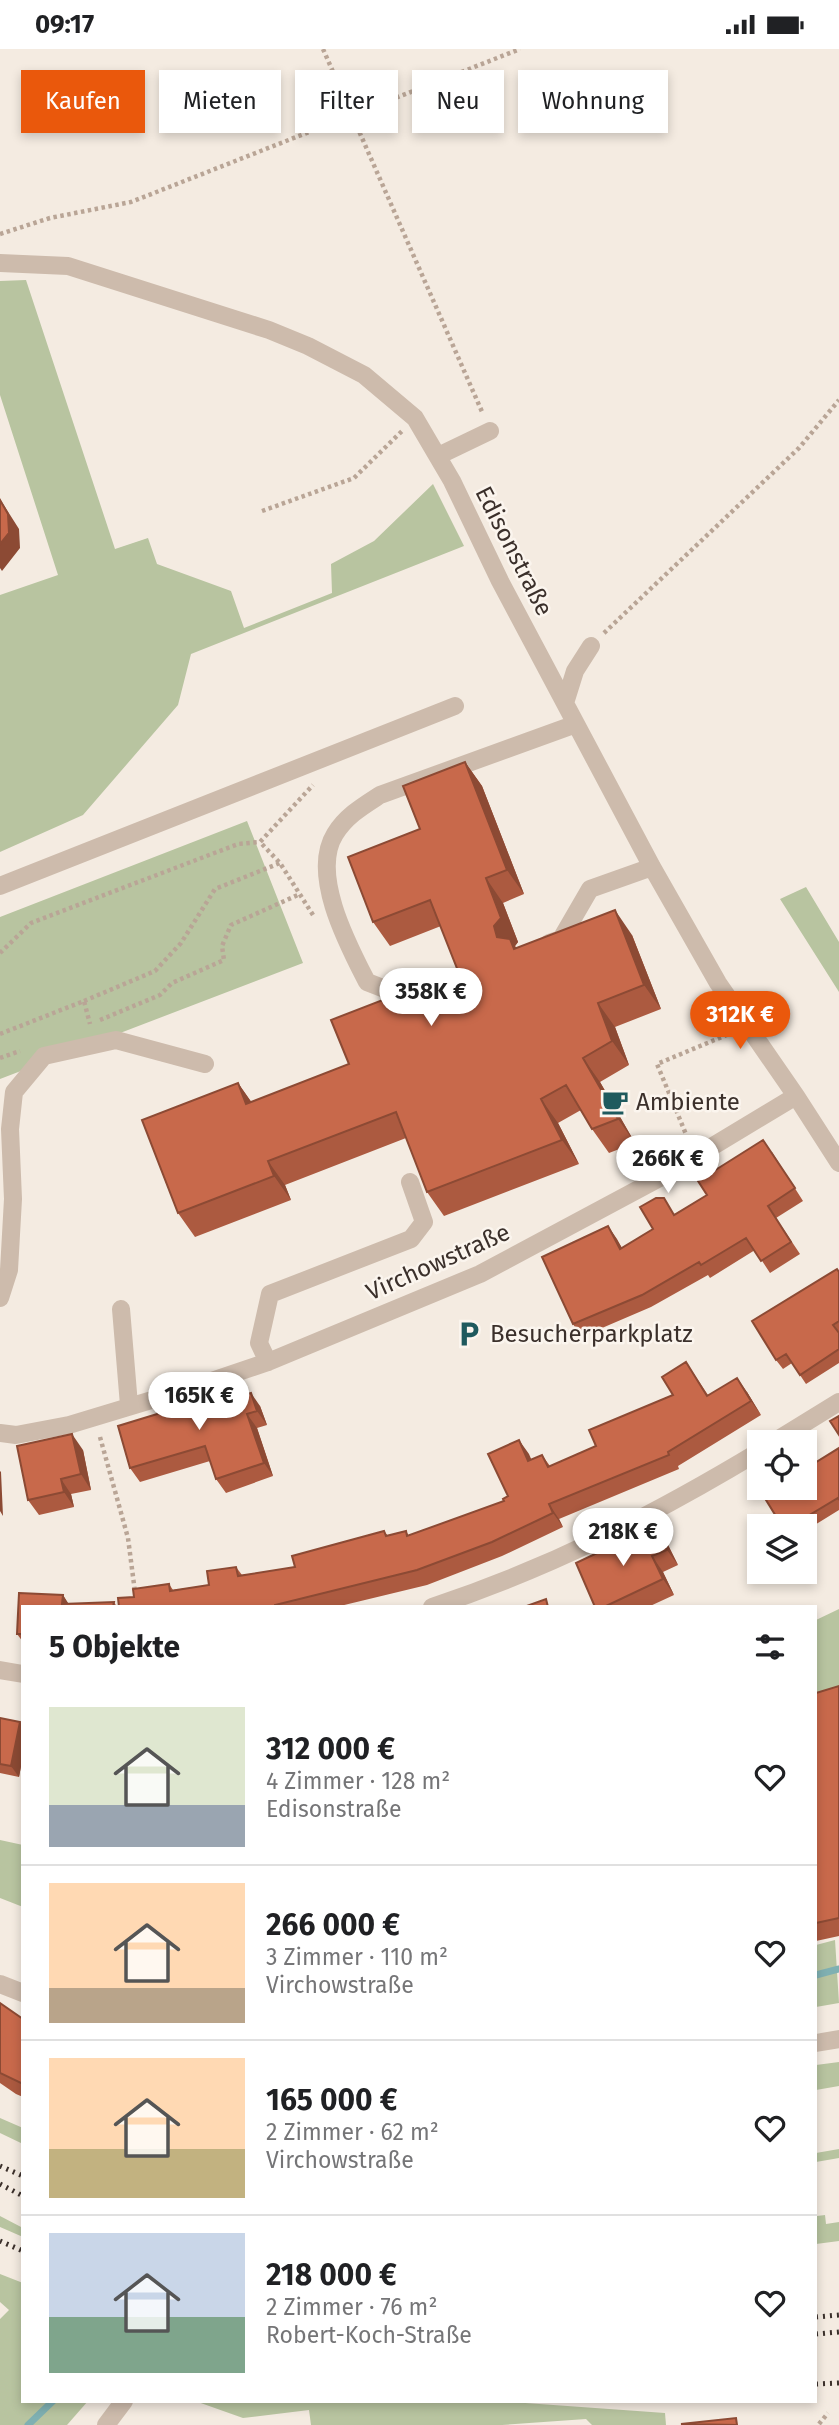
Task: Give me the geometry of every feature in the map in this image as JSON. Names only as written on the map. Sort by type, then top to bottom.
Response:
[{"type":"street","name":"Edisonstraße","points":[[0,263],[68,266],[270,330],[353,368],[415,418],[438,456],[652,867],[747,1027],[796,1096]]},
{"type":"street","points":[[438,456],[490,431]]},
{"type":"street","points":[[565,703],[575,671],[591,646]]},
{"type":"street","points":[[0,886],[455,706]]},
{"type":"street","points":[[438,982],[402,996],[367,982],[344,936],[328,880],[328,856],[333,837],[355,811],[380,795],[576,724]]},
{"type":"street","points":[[535,948],[561,939],[590,889],[652,867]]},
{"type":"street","points":[[0,1298],[9,1271],[13,1199],[10,1129],[14,1092],[44,1056],[116,1040],[205,1063]]},
{"type":"street","points":[[796,1096],[839,1163]]},
{"type":"street","name":"Virchowstraße","points":[[0,1433],[16,1436],[94,1417],[268,1362],[480,1275],[695,1156],[796,1096]]},
{"type":"street","points":[[268,1362],[259,1343],[270,1294],[411,1238],[424,1222],[410,1182]]},
{"type":"street","points":[[121,1309],[130,1405]]},
{"type":"street","points":[[794,1430],[839,1402]]},
{"type":"street","points":[[437,1605],[544,1566],[659,1511],[747,1459]]},
{"type":"street","points":[[0,1670],[21,1674]]},
{"type":"street","points":[[0,1984],[21,1992]]},
{"type":"street","points":[[817,2043],[839,2039]]},
{"type":"street","points":[[106,2425],[122,2403]]},
{"type":"path","points":[[323,49],[333,70]]},
{"type":"path","points":[[398,97],[520,49]]},
{"type":"path","points":[[0,234],[50,218],[131,202],[307,133]]},
{"type":"path","points":[[361,133],[490,431]]},
{"type":"path","points":[[591,646],[662,575],[799,448],[839,400]]},
{"type":"path","points":[[262,511],[354,478],[415,418]]},
{"type":"path","points":[[0,953],[31,923],[238,844],[260,842],[315,783]]},
{"type":"path","points":[[260,842],[280,863],[318,923]]},
{"type":"path","points":[[0,1034],[155,971],[181,943],[215,889],[280,863]]},
{"type":"path","points":[[77,1029],[160,995],[173,982],[224,960],[222,946],[231,925],[300,894]]},
{"type":"path","points":[[83,1001],[90,1024]]},
{"type":"path","points":[[695,1156],[657,1064],[747,1027]]},
{"type":"path","points":[[0,1058],[26,1048]]},
{"type":"path","points":[[94,1417],[128,1538],[136,1605]]},
{"type":"path","points":[[819,2424],[828,2413]]},
{"type":"green space","points":[[26,280],[115,549],[148,538],[157,564],[231,591],[244,628],[332,593],[331,564],[374,541],[433,484],[464,546],[191,654],[178,705],[83,815],[0,852],[0,595],[58,575],[0,395],[0,281]]},
{"type":"green space","points":[[247,821],[303,963],[0,1079],[0,917]]},
{"type":"green space","points":[[806,887],[839,942],[839,992],[780,899]]},
{"type":"green space","points":[[839,1609],[839,1696],[817,1702],[817,1620]]},
{"type":"green space","points":[[0,1840],[21,1845],[21,1906],[0,1898]]},
{"type":"green space","points":[[835,1940],[839,2003],[817,2007],[817,1945]]},
{"type":"green space","points":[[839,2062],[839,2086],[817,2090],[817,2065]]},
{"type":"green space","points":[[0,2118],[21,2127],[21,2143],[0,2133]]},
{"type":"green space","points":[[839,2149],[839,2158],[817,2162],[817,2153]]},
{"type":"green space","points":[[825,2215],[826,2224],[839,2222],[839,2241],[817,2244],[817,2216]]},
{"type":"green space","points":[[0,2216],[21,2227],[21,2236],[0,2227]]},
{"type":"green space","points":[[0,2274],[21,2282],[21,2403],[86,2403],[67,2425],[0,2425],[0,2319],[9,2310],[0,2302]]},
{"type":"green space","points":[[201,2403],[527,2403],[665,2413],[666,2425],[592,2425],[586,2419],[502,2425],[311,2425],[309,2410],[243,2418]]},
{"type":"building","points":[[0,500],[8,514],[9,533],[0,544]]},
{"type":"building","points":[[465,762],[507,870],[486,878],[501,918],[494,926],[497,937],[510,939],[514,949],[615,910],[644,985],[598,1003],[612,1041],[583,1058],[618,1119],[592,1129],[566,1085],[541,1099],[562,1140],[427,1192],[396,1112],[268,1161],[274,1176],[178,1213],[142,1120],[238,1083],[246,1104],[349,1064],[331,1020],[458,971],[430,900],[373,922],[348,857],[420,829],[403,786]]},
{"type":"building","points":[[763,1140],[795,1188],[768,1206],[791,1242],[761,1261],[746,1238],[642,1295],[573,1324],[542,1257],[608,1226],[620,1249],[653,1229],[640,1207],[656,1198],[664,1198],[674,1215],[707,1195],[698,1181]]},
{"type":"building","points":[[837,1269],[839,1321],[833,1325],[839,1333],[839,1349],[800,1375],[786,1354],[776,1360],[752,1321]]},
{"type":"building","points":[[686,1362],[707,1396],[737,1378],[751,1401],[668,1452],[669,1455],[549,1504],[553,1513],[492,1542],[417,1570],[275,1605],[119,1605],[118,1598],[134,1597],[133,1589],[169,1584],[170,1591],[209,1585],[207,1571],[236,1567],[238,1576],[295,1567],[292,1556],[384,1531],[386,1536],[406,1531],[407,1536],[504,1501],[508,1496],[488,1454],[519,1440],[528,1461],[542,1455],[548,1467],[596,1446],[589,1430],[673,1395],[662,1377]]},
{"type":"building","points":[[231,1381],[237,1397],[251,1393],[257,1411],[247,1414],[264,1463],[216,1479],[205,1446],[130,1468],[118,1426],[190,1404],[188,1396]]},
{"type":"building","points":[[839,1416],[839,1435],[830,1421]]},
{"type":"building","points":[[72,1434],[81,1474],[61,1479],[64,1492],[28,1500],[17,1446]]},
{"type":"building","points":[[839,1448],[839,1500],[838,1498],[811,1514],[775,1514],[766,1500],[817,1500],[817,1462]]},
{"type":"building","points":[[656,1525],[667,1550],[652,1556],[663,1579],[608,1605],[594,1605],[576,1563]]},
{"type":"building","points":[[19,1593],[63,1595],[62,1604],[114,1602],[113,1605],[21,1605],[21,1634],[17,1634]]},
{"type":"building","points":[[546,1599],[548,1605],[530,1605]]},
{"type":"building","points":[[839,1686],[839,1918],[817,1923],[817,1693]]},
{"type":"building","points":[[0,1718],[20,1722],[11,1766],[0,1764]]},
{"type":"building","points":[[0,2003],[21,2018],[21,2083],[0,2073]]},
{"type":"building","points":[[736,2418],[737,2425],[681,2424]]},
{"type":"waterway","points":[[817,1975],[839,1969]]},
{"type":"waterway","points":[[28,2425],[51,2403]]},
{"type":"railway","points":[[0,2166],[21,2175]]},
{"type":"railway","points":[[0,2184],[21,2195]]},
{"type":"railway","points":[[0,2241],[21,2250]]},
{"type":"railway","points":[[817,2317],[839,2315]]},
{"type":"railway","points":[[817,2334],[839,2332]]},
{"type":"railway","points":[[817,2384],[839,2383]]},
{"type":"place","name":"Ambiente","points":[[615,1102]]},
{"type":"place","name":"Besucherparkplatz","points":[[469,1334]]}]
